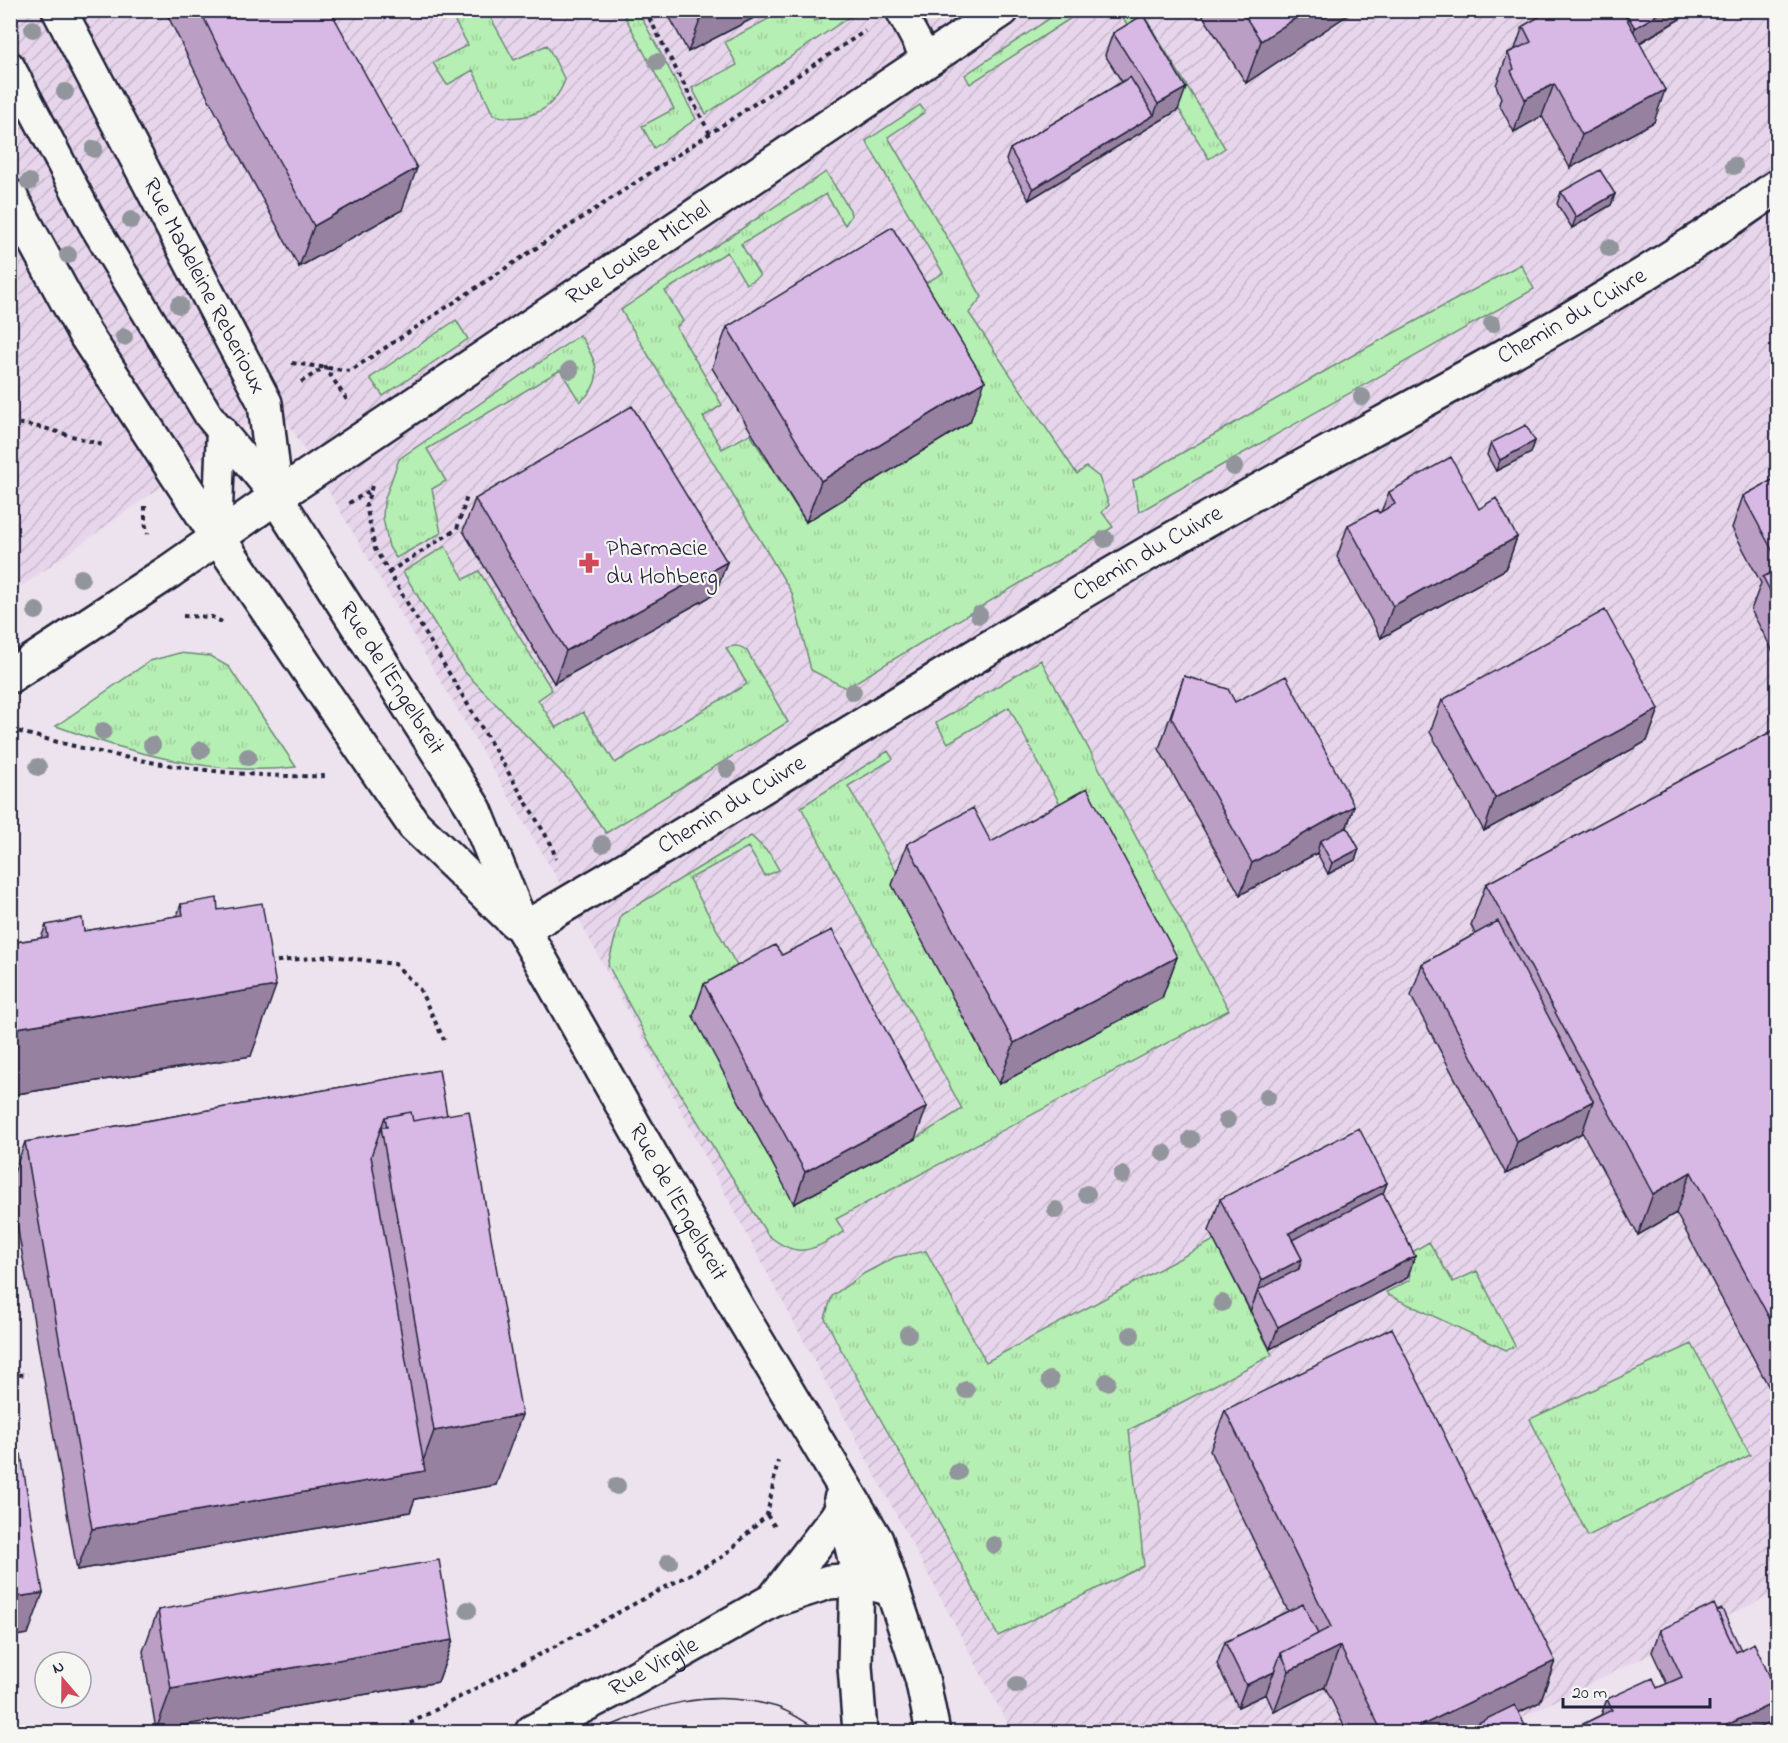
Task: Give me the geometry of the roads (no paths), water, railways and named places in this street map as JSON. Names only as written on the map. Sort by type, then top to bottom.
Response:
[{"type":"street","name":"Rue Madeleine Reberioux","points":[[59,10],[265,403],[276,496]]},
{"type":"street","name":"Rue Louise Michel","points":[[276,496],[1002,10]]},
{"type":"street","name":"Chemin du Cuivre","points":[[523,929],[1075,597],[1700,241],[1778,186]]},
{"type":"street","points":[[10,196],[85,333],[217,536]]},
{"type":"street","points":[[10,676],[170,571],[276,496]]},
{"type":"street","name":"Rue de l'Engelbreit","points":[[276,496],[475,810],[523,929],[739,1311],[876,1540],[922,1678],[933,1732]]},
{"type":"street","name":"Rue de l'Engelbreit","points":[[217,536],[414,825],[523,929]]},
{"type":"street","name":"Rue de l'Engelbreit","points":[[836,1474],[857,1580],[855,1666],[860,1732]]},
{"type":"street","name":"Rue Virgile","points":[[773,1600],[843,1509]]},
{"type":"street","name":"Rue Virgile","points":[[532,1732],[621,1686],[773,1600],[829,1582],[857,1580],[893,1589]]},
{"type":"lane","points":[[900,10],[927,60]]},
{"type":"lane","points":[[10,66],[93,224],[209,416],[276,496]]},
{"type":"lane","points":[[217,536],[221,429]]},
{"type":"tram line","points":[[596,1732],[661,1707],[682,1702],[726,1698],[779,1708],[822,1732]]},
{"type":"tram line","points":[[692,1732],[741,1729],[758,1732]]},
{"type":"place","name":"Pharmacie du Hohberg","points":[[589,563]]}]
